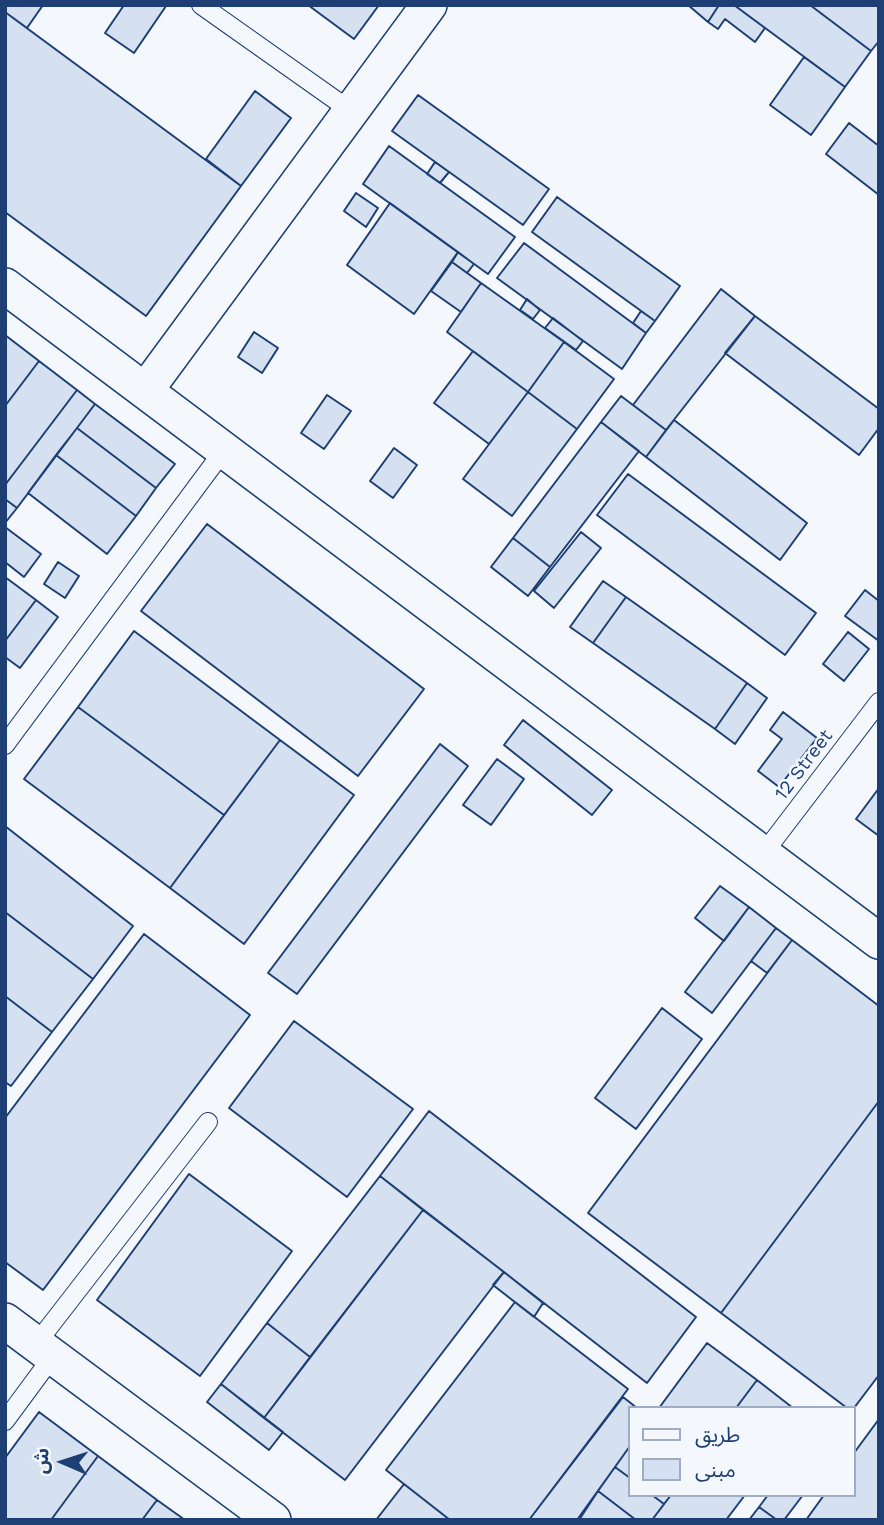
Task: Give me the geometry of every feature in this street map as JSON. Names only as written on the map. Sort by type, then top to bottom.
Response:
[{"type":"street","points":[[145,391],[429,5]]},
{"type":"street","points":[[5,286],[879,940]]},
{"type":"street","points":[[5,1321],[273,1520]]},
{"type":"lane","points":[[201,5],[351,111]]},
{"type":"lane","points":[[5,745],[224,450]]},
{"type":"lane","name":"12 Street","points":[[763,854],[879,702]]},
{"type":"lane","points":[[5,1421],[44,1350],[208,1122]]},
{"type":"building","points":[[5,5],[43,5],[27,28],[5,12]]},
{"type":"building","points":[[124,5],[166,6],[134,53],[105,33]]},
{"type":"building","points":[[308,5],[379,5],[354,39]]},
{"type":"building","points":[[688,5],[719,5],[708,22]]},
{"type":"building","points":[[719,5],[734,5],[765,28],[755,42],[725,19],[718,29],[708,22]]},
{"type":"building","points":[[734,5],[810,5],[871,51],[845,87]]},
{"type":"building","points":[[810,5],[879,5],[879,41],[871,51]]},
{"type":"building","points":[[5,12],[241,186],[146,316],[5,212]]},
{"type":"building","points":[[804,57],[845,87],[811,135],[770,105]]},
{"type":"building","points":[[255,91],[291,118],[241,186],[206,159]]},
{"type":"building","points":[[418,95],[549,189],[523,225],[392,131]]},
{"type":"building","points":[[849,123],[879,146],[879,195],[826,154]]},
{"type":"building","points":[[389,146],[515,237],[488,274],[363,184]]},
{"type":"building","points":[[435,162],[449,172],[440,183],[427,174]]},
{"type":"building","points":[[356,193],[378,208],[366,227],[344,211]]},
{"type":"building","points":[[557,197],[680,286],[655,321],[532,232]]},
{"type":"building","points":[[390,203],[458,252],[414,314],[347,265]]},
{"type":"building","points":[[524,243],[646,333],[622,369],[497,278]]},
{"type":"building","points":[[458,252],[474,264],[467,273],[452,262]]},
{"type":"building","points":[[452,262],[481,283],[461,312],[431,291]]},
{"type":"building","points":[[481,283],[564,342],[528,392],[447,332]]},
{"type":"building","points":[[721,289],[755,316],[666,430],[633,405]]},
{"type":"building","points":[[527,299],[540,310],[533,319],[520,310]]},
{"type":"building","points":[[641,311],[655,321],[646,333],[633,323]]},
{"type":"building","points":[[755,316],[879,409],[879,428],[859,455],[725,353]]},
{"type":"building","points":[[553,318],[583,341],[576,350],[545,328]]},
{"type":"building","points":[[254,332],[278,348],[262,373],[238,357]]},
{"type":"building","points":[[5,335],[39,361],[5,406]]},
{"type":"building","points":[[564,342],[614,379],[577,429],[528,392]]},
{"type":"building","points":[[473,351],[528,392],[489,444],[434,403]]},
{"type":"building","points":[[39,361],[77,390],[5,485],[5,406]]},
{"type":"building","points":[[77,390],[95,404],[17,508],[5,499],[5,485]]},
{"type":"building","points":[[528,392],[577,429],[512,516],[463,479]]},
{"type":"building","points":[[327,395],[351,411],[324,449],[301,433]]},
{"type":"building","points":[[621,396],[666,430],[646,457],[601,422]]},
{"type":"building","points":[[95,404],[175,464],[156,488],[77,428]]},
{"type":"building","points":[[674,420],[807,523],[780,560],[646,457]]},
{"type":"building","points":[[601,422],[639,451],[550,567],[513,538]]},
{"type":"building","points":[[77,428],[156,488],[136,516],[56,455]]},
{"type":"building","points":[[394,448],[417,465],[393,498],[370,481]]},
{"type":"building","points":[[56,455],[136,516],[107,554],[28,493]]},
{"type":"building","points":[[628,474],[816,613],[785,655],[597,515]]},
{"type":"building","points":[[5,499],[17,508],[5,523]]},
{"type":"building","points":[[207,524],[424,689],[358,776],[141,611]]},
{"type":"building","points":[[5,527],[41,554],[24,577],[5,562]]},
{"type":"building","points":[[581,532],[601,548],[554,608],[534,591]]},
{"type":"building","points":[[513,538],[550,567],[528,596],[491,567]]},
{"type":"building","points":[[58,562],[79,576],[65,598],[44,584]]},
{"type":"building","points":[[5,577],[36,600],[5,641]]},
{"type":"building","points":[[603,581],[626,597],[593,643],[570,627]]},
{"type":"building","points":[[865,590],[879,601],[879,641],[845,616]]},
{"type":"building","points":[[626,597],[747,683],[715,729],[593,643]]},
{"type":"building","points":[[36,600],[58,617],[20,668],[5,657],[5,641]]},
{"type":"building","points":[[134,631],[280,740],[224,815],[78,707]]},
{"type":"building","points":[[848,632],[869,649],[844,681],[823,664]]},
{"type":"building","points":[[747,683],[767,698],[735,744],[715,729]]},
{"type":"building","points":[[78,707],[224,815],[170,888],[24,779]]},
{"type":"building","points":[[783,712],[817,738],[779,787],[758,771],[782,739],[770,730]]},
{"type":"building","points":[[523,720],[612,790],[592,815],[504,745]]},
{"type":"building","points":[[280,740],[354,795],[244,944],[170,888]]},
{"type":"building","points":[[440,744],[468,766],[297,994],[268,973]]},
{"type":"building","points":[[497,759],[524,779],[491,825],[463,805]]},
{"type":"building","points":[[879,788],[879,836],[856,819]]},
{"type":"building","points":[[5,826],[133,926],[93,979],[5,912]]},
{"type":"building","points":[[720,886],[749,907],[724,941],[695,918]]},
{"type":"building","points":[[749,907],[776,928],[712,1013],[685,992]]},
{"type":"building","points":[[5,912],[93,979],[52,1032],[5,996]]},
{"type":"building","points":[[776,928],[792,940],[767,973],[751,961]]},
{"type":"building","points":[[144,934],[250,1015],[43,1290],[5,1262],[5,1118]]},
{"type":"building","points":[[792,940],[879,1006],[879,1101],[721,1313],[588,1213]]},
{"type":"building","points":[[5,996],[52,1032],[11,1086],[5,1082]]},
{"type":"building","points":[[662,1008],[702,1039],[636,1129],[595,1098]]},
{"type":"building","points":[[294,1021],[413,1109],[347,1197],[229,1108]]},
{"type":"building","points":[[879,1101],[879,1375],[856,1406],[844,1406],[721,1313]]},
{"type":"building","points":[[429,1111],[696,1317],[647,1383],[380,1176]]},
{"type":"building","points":[[189,1174],[292,1251],[200,1376],[97,1300]]},
{"type":"building","points":[[380,1176],[423,1210],[310,1357],[267,1323]]},
{"type":"building","points":[[423,1210],[504,1272],[345,1480],[264,1418]]},
{"type":"building","points":[[504,1272],[543,1303],[534,1317],[493,1285]]},
{"type":"building","points":[[515,1302],[628,1389],[529,1520],[450,1520],[386,1470]]},
{"type":"building","points":[[267,1323],[310,1357],[264,1418],[221,1384]]},
{"type":"building","points":[[707,1343],[757,1380],[738,1406],[660,1406]]},
{"type":"building","points":[[757,1380],[790,1406],[738,1406]]},
{"type":"building","points":[[221,1384],[283,1432],[269,1450],[207,1402]]},
{"type":"building","points":[[623,1397],[634,1406],[628,1406],[628,1449],[577,1520],[529,1520]]},
{"type":"building","points":[[39,1412],[98,1456],[51,1520],[5,1520],[5,1458]]},
{"type":"building","points":[[879,1419],[879,1520],[806,1520],[823,1497],[856,1497],[856,1450]]},
{"type":"building","points":[[628,1449],[628,1477],[615,1467]]},
{"type":"building","points":[[98,1456],[157,1500],[142,1520],[51,1520]]},
{"type":"building","points":[[615,1467],[628,1477],[628,1497],[655,1497],[664,1504],[652,1520],[636,1520],[598,1491]]},
{"type":"building","points":[[404,1484],[450,1520],[376,1520]]},
{"type":"building","points":[[598,1491],[636,1520],[579,1520]]},
{"type":"building","points":[[655,1497],[669,1497],[664,1504]]},
{"type":"building","points":[[669,1497],[743,1497],[726,1520],[652,1520]]},
{"type":"building","points":[[766,1497],[801,1497],[784,1520],[777,1520],[759,1507]]},
{"type":"building","points":[[157,1500],[185,1520],[142,1520]]},
{"type":"building","points":[[759,1507],[777,1520],[749,1520]]}]
